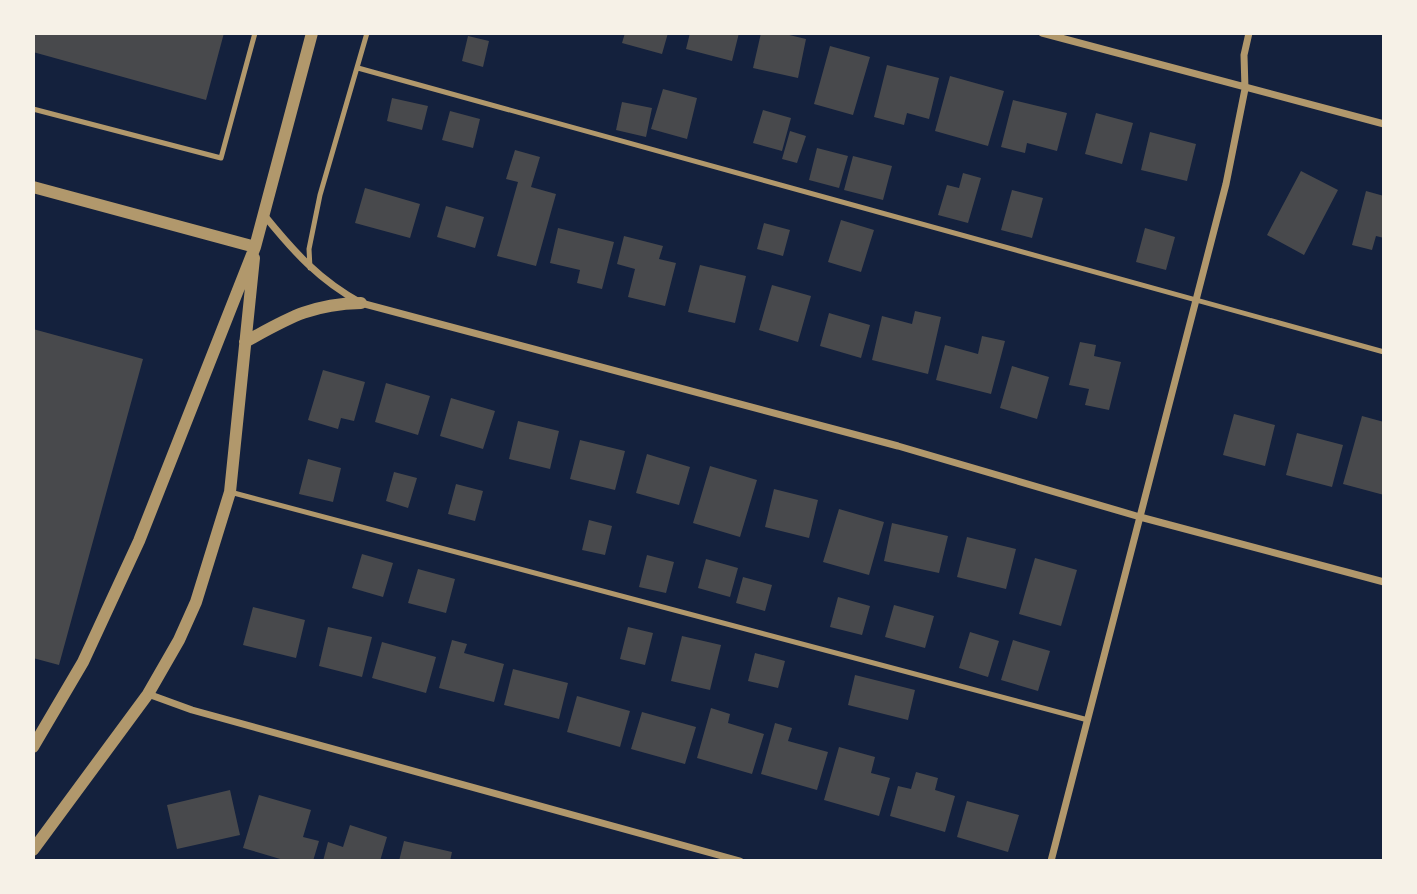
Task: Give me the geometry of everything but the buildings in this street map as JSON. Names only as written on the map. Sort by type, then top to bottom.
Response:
[{"type":"street","points":[[33,747],[83,662],[139,541],[255,247],[312,33]]},
{"type":"street","points":[[1042,33],[1384,124]]},
{"type":"street","points":[[1051,861],[1226,184],[1245,89],[1244,55],[1249,33]]},
{"type":"street","points":[[33,187],[255,247]]},
{"type":"street","points":[[264,214],[310,268],[336,290],[360,303],[898,446],[1140,517],[1384,582]]},
{"type":"street","points":[[33,850],[148,694],[179,640],[195,602],[230,492],[255,247]]},
{"type":"street","points":[[245,342],[315,308],[360,303]]},
{"type":"street","points":[[148,694],[192,710],[740,861]]},
{"type":"lane","points":[[33,108],[221,158],[255,33]]},
{"type":"lane","points":[[310,268],[309,249],[320,195],[367,33]]},
{"type":"lane","points":[[358,68],[1384,352]]},
{"type":"lane","points":[[230,492],[1088,720]]}]
